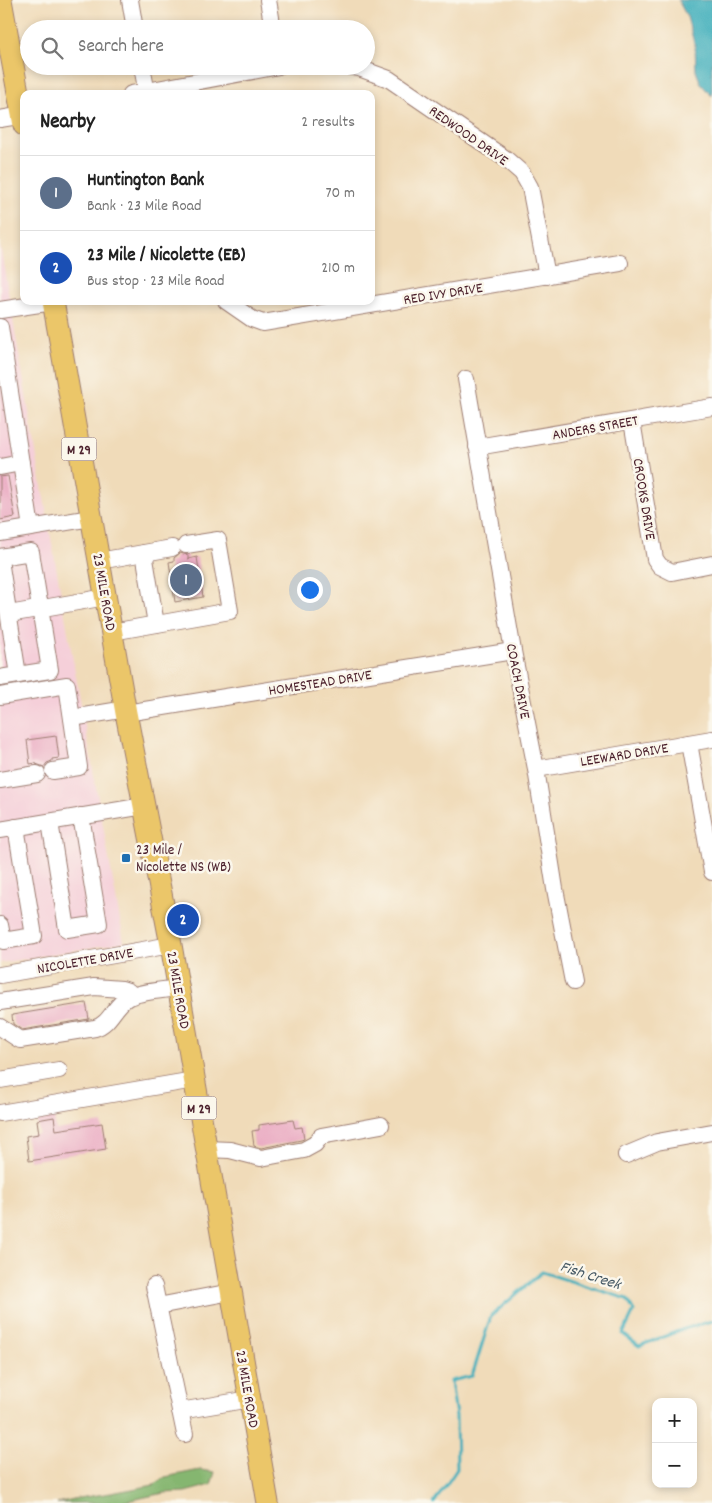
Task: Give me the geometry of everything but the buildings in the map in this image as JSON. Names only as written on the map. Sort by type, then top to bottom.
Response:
[{"type":"main road","points":[[0,0],[20,103]]},
{"type":"main road","name":"23 MILE ROAD","points":[[54,305],[126,711],[171,945],[268,1503]]},
{"type":"street","points":[[130,0],[133,20]]},
{"type":"street","points":[[268,0],[271,20]]},
{"type":"street","name":"REDWOOD DRIVE","points":[[375,74],[389,79],[506,159],[522,173],[530,187],[547,276]]},
{"type":"street","points":[[142,75],[142,90]]},
{"type":"street","points":[[157,90],[233,75]]},
{"type":"street","points":[[0,119],[20,119]]},
{"type":"street","name":"RED IVY DRIVE","points":[[375,305],[620,263]]},
{"type":"street","points":[[0,310],[33,305]]},
{"type":"street","name":"RED IVY DRIVE","points":[[232,305],[252,319],[264,323],[372,305]]},
{"type":"street","points":[[0,327],[32,528]]},
{"type":"street","name":"COACH DRIVE","points":[[466,379],[573,982]]},
{"type":"street","name":"ANDERS STREET","points":[[477,447],[712,407]]},
{"type":"street","name":"CROOKS DRIVE","points":[[632,421],[654,555],[660,566],[667,571],[677,572],[712,564]]},
{"type":"street","points":[[0,467],[21,463]]},
{"type":"street","points":[[0,533],[91,518]]},
{"type":"street","points":[[99,561],[218,540],[230,611],[112,632]]},
{"type":"street","points":[[0,678],[50,670],[31,552],[0,558],[18,675]]},
{"type":"street","points":[[144,553],[156,624]]},
{"type":"street","points":[[9,614],[106,598]]},
{"type":"street","name":"HOMESTEAD DRIVE","points":[[72,718],[514,651]]},
{"type":"street","points":[[0,696],[67,685],[79,767],[0,780]]},
{"type":"street","name":"LEEWARD DRIVE","points":[[536,769],[712,739]]},
{"type":"street","points":[[689,743],[712,872]]},
{"type":"street","points":[[0,925],[3,941],[34,936],[8,829],[144,806]]},
{"type":"street","points":[[50,822],[67,929],[99,924],[81,816]]},
{"type":"street","name":"NICOLETTE DRIVE","points":[[0,975],[171,945]]},
{"type":"street","points":[[0,1002],[94,987],[122,989],[128,991],[133,996]]},
{"type":"street","points":[[0,1027],[20,1040],[95,1028],[104,1024],[128,997],[178,988]]},
{"type":"street","points":[[0,1080],[60,1070]]},
{"type":"street","points":[[0,1112],[194,1080]]},
{"type":"street","points":[[206,1149],[230,1150],[260,1158],[304,1150],[315,1144],[321,1136],[381,1124]]},
{"type":"street","points":[[626,1156],[657,1142],[712,1132]]},
{"type":"street","points":[[154,1286],[185,1434]]},
{"type":"street","points":[[158,1306],[231,1292]]},
{"type":"street","points":[[180,1411],[250,1399]]},
{"type":"shaded area","points":[[0,245],[124,942],[0,963]]},
{"type":"green space","points":[[200,1470],[215,1472],[211,1485],[185,1492],[164,1493],[118,1503],[57,1503],[154,1485],[165,1477]]},
{"type":"water","points":[[678,0],[712,0],[712,96],[701,84],[696,71],[695,46],[687,17]]},
{"type":"waterway","name":"Fish Creek","points":[[434,1503],[457,1469],[456,1416],[451,1381],[472,1376],[491,1316],[542,1272],[627,1299],[634,1311],[623,1334],[639,1346],[684,1329],[712,1321]]},
{"type":"place","name":"Huntington Bank","points":[[186,580]]},
{"type":"place","name":"23 Mile / Nicolette NS (WB)","points":[[126,858]]},
{"type":"place","name":"23 Mile / Nicolette (EB)","points":[[183,920]]}]
